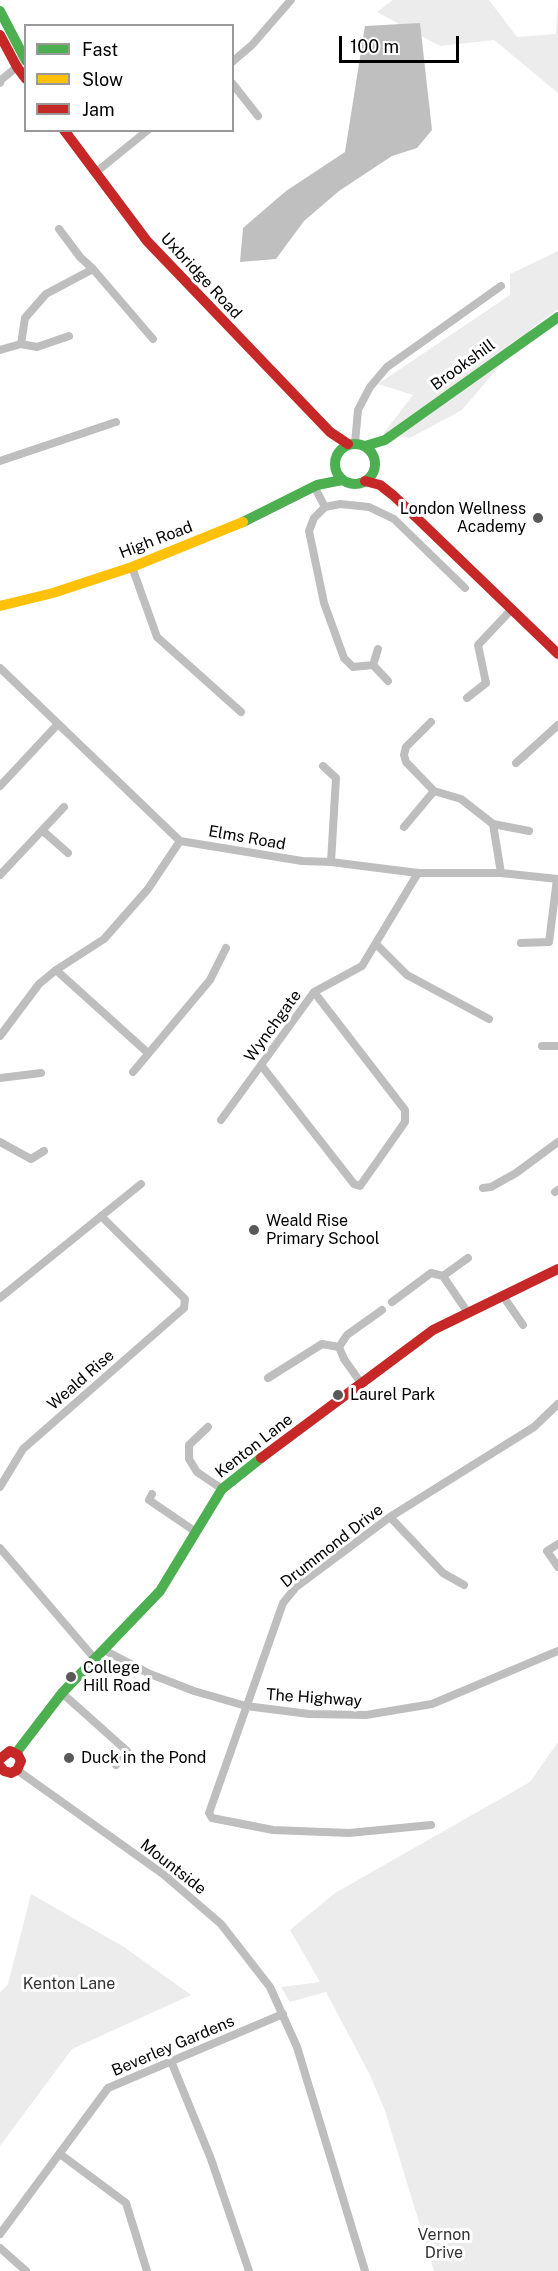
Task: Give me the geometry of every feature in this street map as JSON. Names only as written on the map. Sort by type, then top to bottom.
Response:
[{"type":"main road","points":[[0,11],[21,64]]},
{"type":"main road","points":[[0,35],[21,64]]},
{"type":"main road","name":"Uxbridge Road","points":[[65,132],[147,241],[330,432],[356,445]]},
{"type":"main road","name":"Brookshill","points":[[374,457],[385,440],[558,317]]},
{"type":"main road","name":"Uxbridge Road","points":[[330,432],[338,453]]},
{"type":"main road","name":"Brookshill","points":[[356,445],[385,440]]},
{"type":"main road","points":[[374,471],[364,481],[356,484],[342,480],[334,466],[338,453],[356,445],[374,457],[374,471],[380,485]]},
{"type":"main road","name":"High Road","points":[[315,486],[334,466]]},
{"type":"main road","name":"High Road","points":[[0,606],[53,593],[132,567],[237,525],[315,486],[342,480]]},
{"type":"main road","points":[[364,481],[380,485],[407,507],[558,654]]},
{"type":"main road","name":"Kenton Lane","points":[[16,1753],[62,1693],[160,1591],[222,1489],[433,1330],[558,1269]]},
{"type":"main road","points":[[10,1751],[16,1753],[21,1761],[17,1770],[11,1773],[1,1763],[10,1751]]},
{"type":"street","points":[[234,60],[252,45],[291,0]]},
{"type":"street","points":[[0,83],[21,64]]},
{"type":"street","points":[[234,86],[258,116]]},
{"type":"street","points":[[94,173],[145,132]]},
{"type":"street","points":[[59,229],[80,257],[153,339]]},
{"type":"street","points":[[21,344],[25,318],[46,294],[93,269]]},
{"type":"street","points":[[356,445],[358,410],[370,387],[387,367],[501,286]]},
{"type":"street","points":[[0,350],[21,344],[37,347],[69,336]]},
{"type":"street","points":[[0,461],[116,422]]},
{"type":"street","points":[[315,486],[325,507]]},
{"type":"street","points":[[373,665],[353,667],[344,658],[324,603],[309,531],[314,518],[325,507],[340,504],[369,507],[394,519],[465,588]]},
{"type":"street","points":[[132,567],[157,637],[241,712]]},
{"type":"street","points":[[459,582],[470,569]]},
{"type":"street","points":[[466,699],[486,683],[478,645],[512,609]]},
{"type":"street","points":[[373,665],[378,649]]},
{"type":"street","points":[[373,665],[388,681]]},
{"type":"street","points":[[0,668],[180,841],[148,889],[104,939],[56,970],[39,984],[0,1036]]},
{"type":"street","points":[[430,722],[406,747],[404,754],[408,765],[434,791],[461,800],[493,824],[530,831]]},
{"type":"street","points":[[0,786],[58,724]]},
{"type":"street","points":[[516,763],[558,725]]},
{"type":"street","points":[[323,766],[336,778],[331,862]]},
{"type":"street","points":[[404,827],[434,791]]},
{"type":"street","points":[[0,875],[3,865],[43,831],[64,807]]},
{"type":"street","points":[[493,824],[501,873]]},
{"type":"street","points":[[43,831],[68,853]]},
{"type":"street","name":"Elms Road","points":[[180,841],[302,861],[331,862],[418,873],[501,873],[557,879]]},
{"type":"street","name":"Wynchgate","points":[[221,1120],[314,992],[362,966],[418,873]]},
{"type":"street","points":[[522,944],[549,942],[557,879]]},
{"type":"street","points":[[376,944],[407,975],[489,1019]]},
{"type":"street","points":[[134,1072],[210,980],[226,948]]},
{"type":"street","points":[[56,970],[148,1053]]},
{"type":"street","points":[[261,1065],[354,1184],[360,1186],[405,1122],[405,1110],[314,992]]},
{"type":"street","points":[[0,1018],[9,1024]]},
{"type":"street","points":[[542,1046],[558,1046]]},
{"type":"street","points":[[0,1078],[41,1073]]},
{"type":"street","points":[[0,1142],[31,1159],[44,1151]]},
{"type":"street","points":[[483,1188],[491,1187],[516,1173],[558,1142]]},
{"type":"street","points":[[0,1298],[141,1184]]},
{"type":"street","name":"Weald Rise","points":[[0,1487],[23,1449],[184,1308],[185,1299],[101,1216]]},
{"type":"street","points":[[443,1276],[468,1258]]},
{"type":"street","points":[[392,1302],[431,1273],[443,1276],[468,1313]]},
{"type":"street","points":[[503,1296],[523,1325]]},
{"type":"street","points":[[339,1347],[347,1335],[382,1310]]},
{"type":"street","points":[[268,1378],[322,1344],[339,1347]]},
{"type":"street","points":[[339,1347],[344,1359],[361,1383]]},
{"type":"street","name":"Drummond Drive","points":[[431,1825],[349,1833],[273,1830],[212,1818],[209,1813],[283,1603],[296,1587],[390,1517],[534,1427],[558,1404]]},
{"type":"street","points":[[208,1427],[189,1445],[189,1459],[197,1472],[222,1489]]},
{"type":"street","points":[[152,1494],[149,1500],[196,1532]]},
{"type":"street","points":[[390,1517],[443,1573],[464,1585]]},
{"type":"street","points":[[558,1544],[547,1551],[558,1567]]},
{"type":"street","points":[[0,1548],[95,1659]]},
{"type":"street","name":"The Highway","points":[[104,1650],[150,1674],[195,1692],[246,1706],[309,1714],[366,1715],[432,1704],[558,1651]]},
{"type":"street","points":[[62,1693],[127,1751],[116,1765]]},
{"type":"street","name":"Mountside","points":[[17,1770],[163,1874],[220,1924],[270,1987],[283,2014]]},
{"type":"street","points":[[283,2014],[297,2047],[317,2108],[365,2271]]},
{"type":"street","name":"Beverley Gardens","points":[[0,2234],[108,2088],[283,2014]]},
{"type":"street","points":[[171,2061],[211,2159],[249,2271]]},
{"type":"street","points":[[60,2154],[126,2204],[147,2271]]},
{"type":"street","points":[[0,2248],[26,2271]]},
{"type":"green space","points":[[393,0],[489,0],[517,37],[556,34],[558,4],[558,93],[494,40],[440,46],[377,12]]},
{"type":"green space","points":[[558,251],[558,309],[533,327],[462,410],[410,438],[383,434],[413,395],[378,384],[510,295],[510,274]]},
{"type":"green space","name":"Vernon Drive","points":[[558,1742],[558,2271],[434,2271],[385,2111],[370,2075],[326,1992],[290,2002],[281,1987],[320,1982],[290,1930],[335,1893],[530,1782]]},
{"type":"green space","name":"Kenton Lane","points":[[31,1894],[124,1947],[191,1995],[72,2049],[0,2146],[0,1993],[8,1984]]},
{"type":"shaded area","points":[[420,23],[432,130],[417,148],[392,156],[339,191],[304,221],[276,259],[240,262],[243,228],[286,191],[345,152],[365,26]]},
{"type":"traffic: fast","points":[[0,11],[24,57]]},
{"type":"traffic: fast","points":[[365,446],[385,440],[558,317]]},
{"type":"traffic: fast","points":[[355,444],[363,445],[369,450],[374,456],[375,464],[374,472],[369,478],[363,483],[355,484],[347,483],[341,478],[336,472],[335,464],[336,456],[341,450],[347,445],[355,444]]},
{"type":"traffic: fast","points":[[243,522],[317,485],[342,480]]},
{"type":"traffic: fast","points":[[16,1753],[62,1693],[160,1591],[222,1489],[261,1458]]},
{"type":"traffic: slow","points":[[0,606],[53,593],[132,567],[243,522]]},
{"type":"traffic: jam","points":[[0,35],[24,76]]},
{"type":"traffic: jam","points":[[65,132],[147,241],[330,432],[348,444]]},
{"type":"traffic: jam","points":[[365,481],[380,485],[394,496],[558,654]]},
{"type":"traffic: jam","points":[[261,1458],[433,1330],[558,1269]]},
{"type":"traffic: jam","points":[[0,1759],[10,1751],[18,1755],[21,1761],[17,1770],[11,1773],[4,1771],[0,1766]]},
{"type":"place","name":"London Wellness Academy","points":[[538,518]]},
{"type":"place","name":"Weald Rise Primary School","points":[[254,1230]]},
{"type":"place","name":"Laurel Park","points":[[338,1395]]},
{"type":"place","name":"College Hill Road","points":[[71,1677]]},
{"type":"place","name":"Duck in the Pond","points":[[69,1758]]}]
